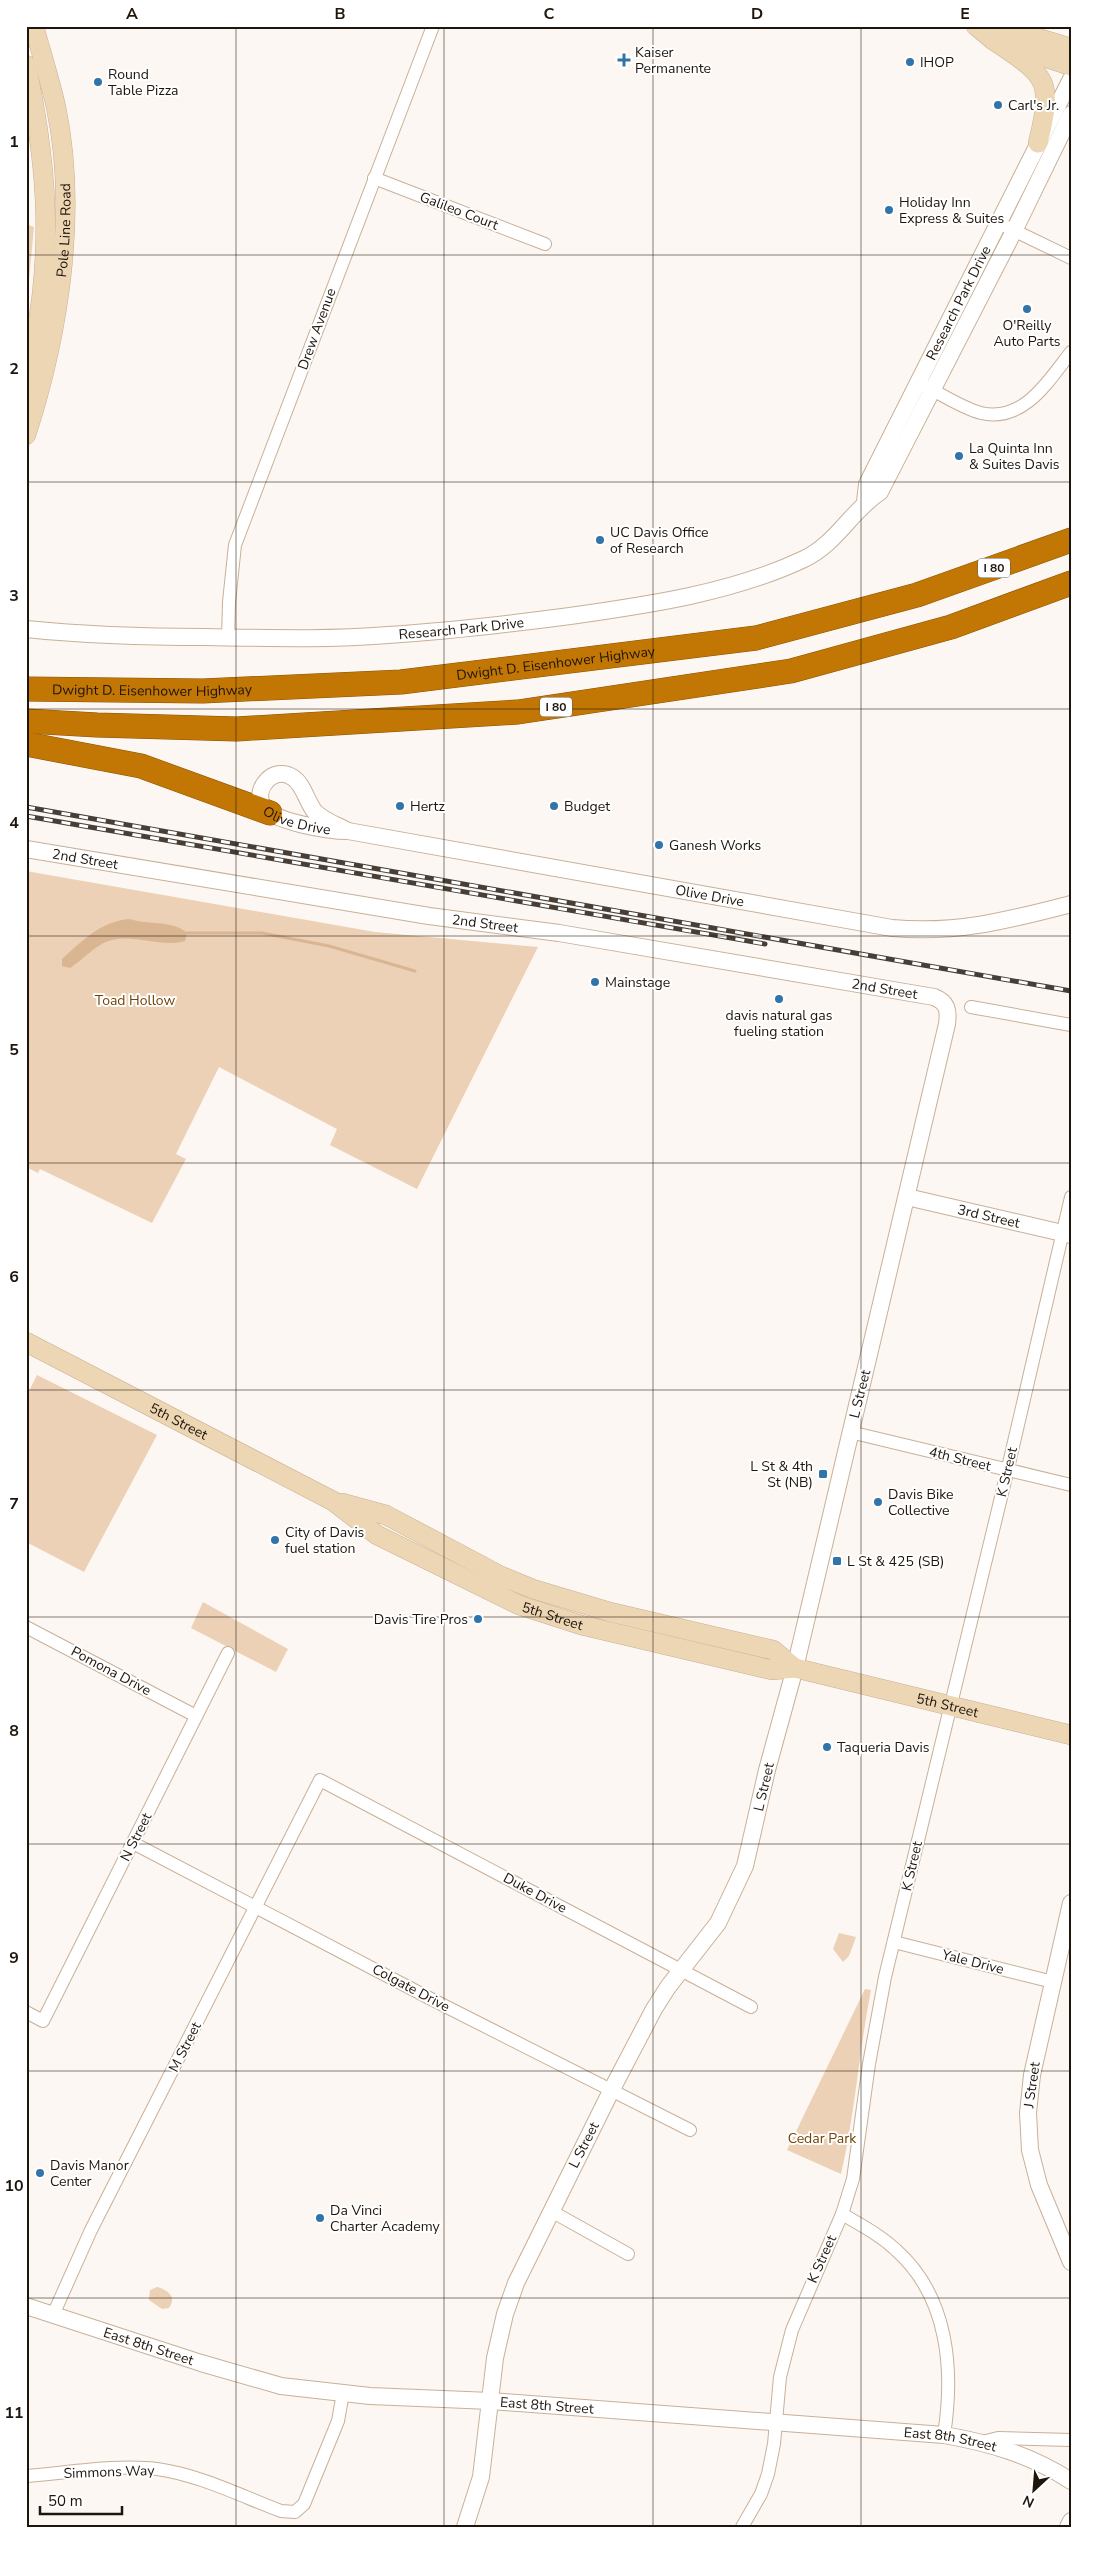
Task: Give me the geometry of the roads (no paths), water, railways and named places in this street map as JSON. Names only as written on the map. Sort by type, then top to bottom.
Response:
[{"type":"highway","points":[[917,595],[1071,526]]},
{"type":"highway","name":"Dwight D. Eisenhower Highway","points":[[26,689],[203,691],[402,682],[756,638],[917,595],[1071,540]]},
{"type":"highway","name":"I 80","points":[[26,721],[97,726],[237,729],[518,712],[791,671],[951,626],[1071,583]]},
{"type":"highway","points":[[26,744],[141,766],[270,813]]},
{"type":"main road","name":"Pole Line Road","points":[[26,435],[43,384],[66,220],[62,150],[56,107],[34,26]]},
{"type":"main road","points":[[989,30],[1071,48]]},
{"type":"main road","points":[[989,30],[1071,66]]},
{"type":"main road","points":[[989,30],[1034,69],[1043,85],[1046,108],[1038,143]]},
{"type":"main road","name":"Pole Line Road","points":[[26,65],[42,147],[46,198],[47,252],[42,303],[26,383]]},
{"type":"main road","name":"5th Street","points":[[26,1342],[333,1501],[377,1534],[502,1598],[581,1625],[710,1656],[772,1670],[794,1668],[1071,1734]]},
{"type":"street","name":"Drew Avenue","points":[[228,638],[228,602],[235,545],[433,26]]},
{"type":"street","name":"Research Park Drive","points":[[26,629],[148,637],[338,638],[482,627],[618,609],[691,594],[744,581],[806,558],[824,547],[843,529],[865,502],[880,492],[998,223],[1071,79]]},
{"type":"street","name":"Research Park Drive","points":[[926,386],[1014,231],[1071,114]]},
{"type":"street","name":"Galileo Court","points":[[374,178],[545,244]]},
{"type":"street","points":[[998,223],[1071,258]]},
{"type":"street","points":[[926,386],[980,413],[992,414],[1018,410],[1041,389],[1071,352]]},
{"type":"street","name":"Olive Drive","points":[[348,831],[326,821],[316,812],[296,781],[285,774],[272,776],[262,788],[262,804],[270,813],[332,831],[348,831],[892,928],[916,930],[966,928],[994,924],[1071,904]]},
{"type":"street","name":"2nd Street","points":[[26,849],[429,916],[534,928],[800,972],[934,997],[944,1002]]},
{"type":"street","name":"L Street","points":[[466,2527],[481,2477],[495,2358],[505,2314],[516,2283],[611,2091],[654,2009],[668,1987],[718,1923],[745,1866],[947,1024],[947,1009],[944,1002]]},
{"type":"street","points":[[971,1007],[1071,1025]]},
{"type":"street","name":"3rd Street","points":[[907,1197],[1066,1234]]},
{"type":"street","name":"K Street","points":[[742,2527],[761,2494],[768,2474],[780,2377],[792,2330],[842,2214],[853,2179],[869,2064],[894,1942],[1007,1470],[1066,1234],[1071,1197]]},
{"type":"street","name":"4th Street","points":[[850,1432],[1071,1485]]},
{"type":"street","name":"Pomona Drive","points":[[26,1627],[196,1716]]},
{"type":"street","name":"N Street","points":[[26,2012],[43,2020],[228,1653]]},
{"type":"street","name":"Duke Drive","points":[[320,1780],[751,2007]]},
{"type":"street","name":"M Street","points":[[53,2315],[91,2230],[320,1780]]},
{"type":"street","name":"Colgate Drive","points":[[133,1843],[611,2091],[690,2130]]},
{"type":"street","name":"J Street","points":[[1071,1903],[1032,2075],[1028,2113],[1030,2150],[1039,2185],[1071,2262]]},
{"type":"street","name":"Yale Drive","points":[[894,1942],[1053,1982]]},
{"type":"street","points":[[551,2211],[628,2254]]},
{"type":"street","points":[[842,2214],[871,2230],[898,2251],[932,2297],[943,2329],[949,2365],[944,2435]]},
{"type":"street","name":"East 8th Street","points":[[26,2306],[201,2363],[281,2386],[342,2393],[944,2435],[982,2442],[1039,2462],[1071,2481]]},
{"type":"street","name":"Simmons Way","points":[[26,2476],[129,2468],[156,2469],[197,2479],[281,2511],[295,2512],[304,2504],[338,2421],[342,2393]]},
{"type":"street","points":[[982,2442],[998,2438],[1071,2440]]},
{"type":"street","points":[[1068,2527],[1071,2521]]},
{"type":"waterway","points":[[187,933],[262,933],[329,946],[415,971]]},
{"type":"railway","points":[[26,807],[1071,991]]},
{"type":"railway","points":[[26,816],[765,944]]},
{"type":"place","name":"Kaiser Permanente","points":[[624,60]]},
{"type":"place","name":"IHOP","points":[[910,62]]},
{"type":"place","name":"Round Table Pizza","points":[[98,82]]},
{"type":"place","name":"Carl's Jr.","points":[[998,105]]},
{"type":"place","name":"Holiday Inn Express & Suites","points":[[889,210]]},
{"type":"place","name":"O'Reilly Auto Parts","points":[[1027,309]]},
{"type":"place","name":"La Quinta Inn & Suites Davis","points":[[959,456]]},
{"type":"place","name":"UC Davis Office of Research","points":[[600,540]]},
{"type":"place","name":"Hertz","points":[[400,806]]},
{"type":"place","name":"Budget","points":[[554,806]]},
{"type":"place","name":"Ganesh Works","points":[[659,845]]},
{"type":"place","name":"Mainstage","points":[[595,982]]},
{"type":"place","name":"davis natural gas fueling station","points":[[779,999]]},
{"type":"place","name":"L St & 4th St (NB)","points":[[823,1474]]},
{"type":"place","name":"Davis Bike Collective","points":[[878,1502]]},
{"type":"place","name":"City of Davis fuel station","points":[[275,1540]]},
{"type":"place","name":"L St & 425 (SB)","points":[[837,1561]]},
{"type":"place","name":"Davis Tire Pros","points":[[478,1619]]},
{"type":"place","name":"Taqueria Davis","points":[[827,1747]]},
{"type":"place","name":"Davis Manor Center","points":[[40,2173]]},
{"type":"place","name":"Da Vinci Charter Academy","points":[[320,2218]]},
{"type":"park label","name":"Toad Hollow","points":[[135,1000]]},
{"type":"park label","name":"Cedar Park","points":[[822,2138]]}]
